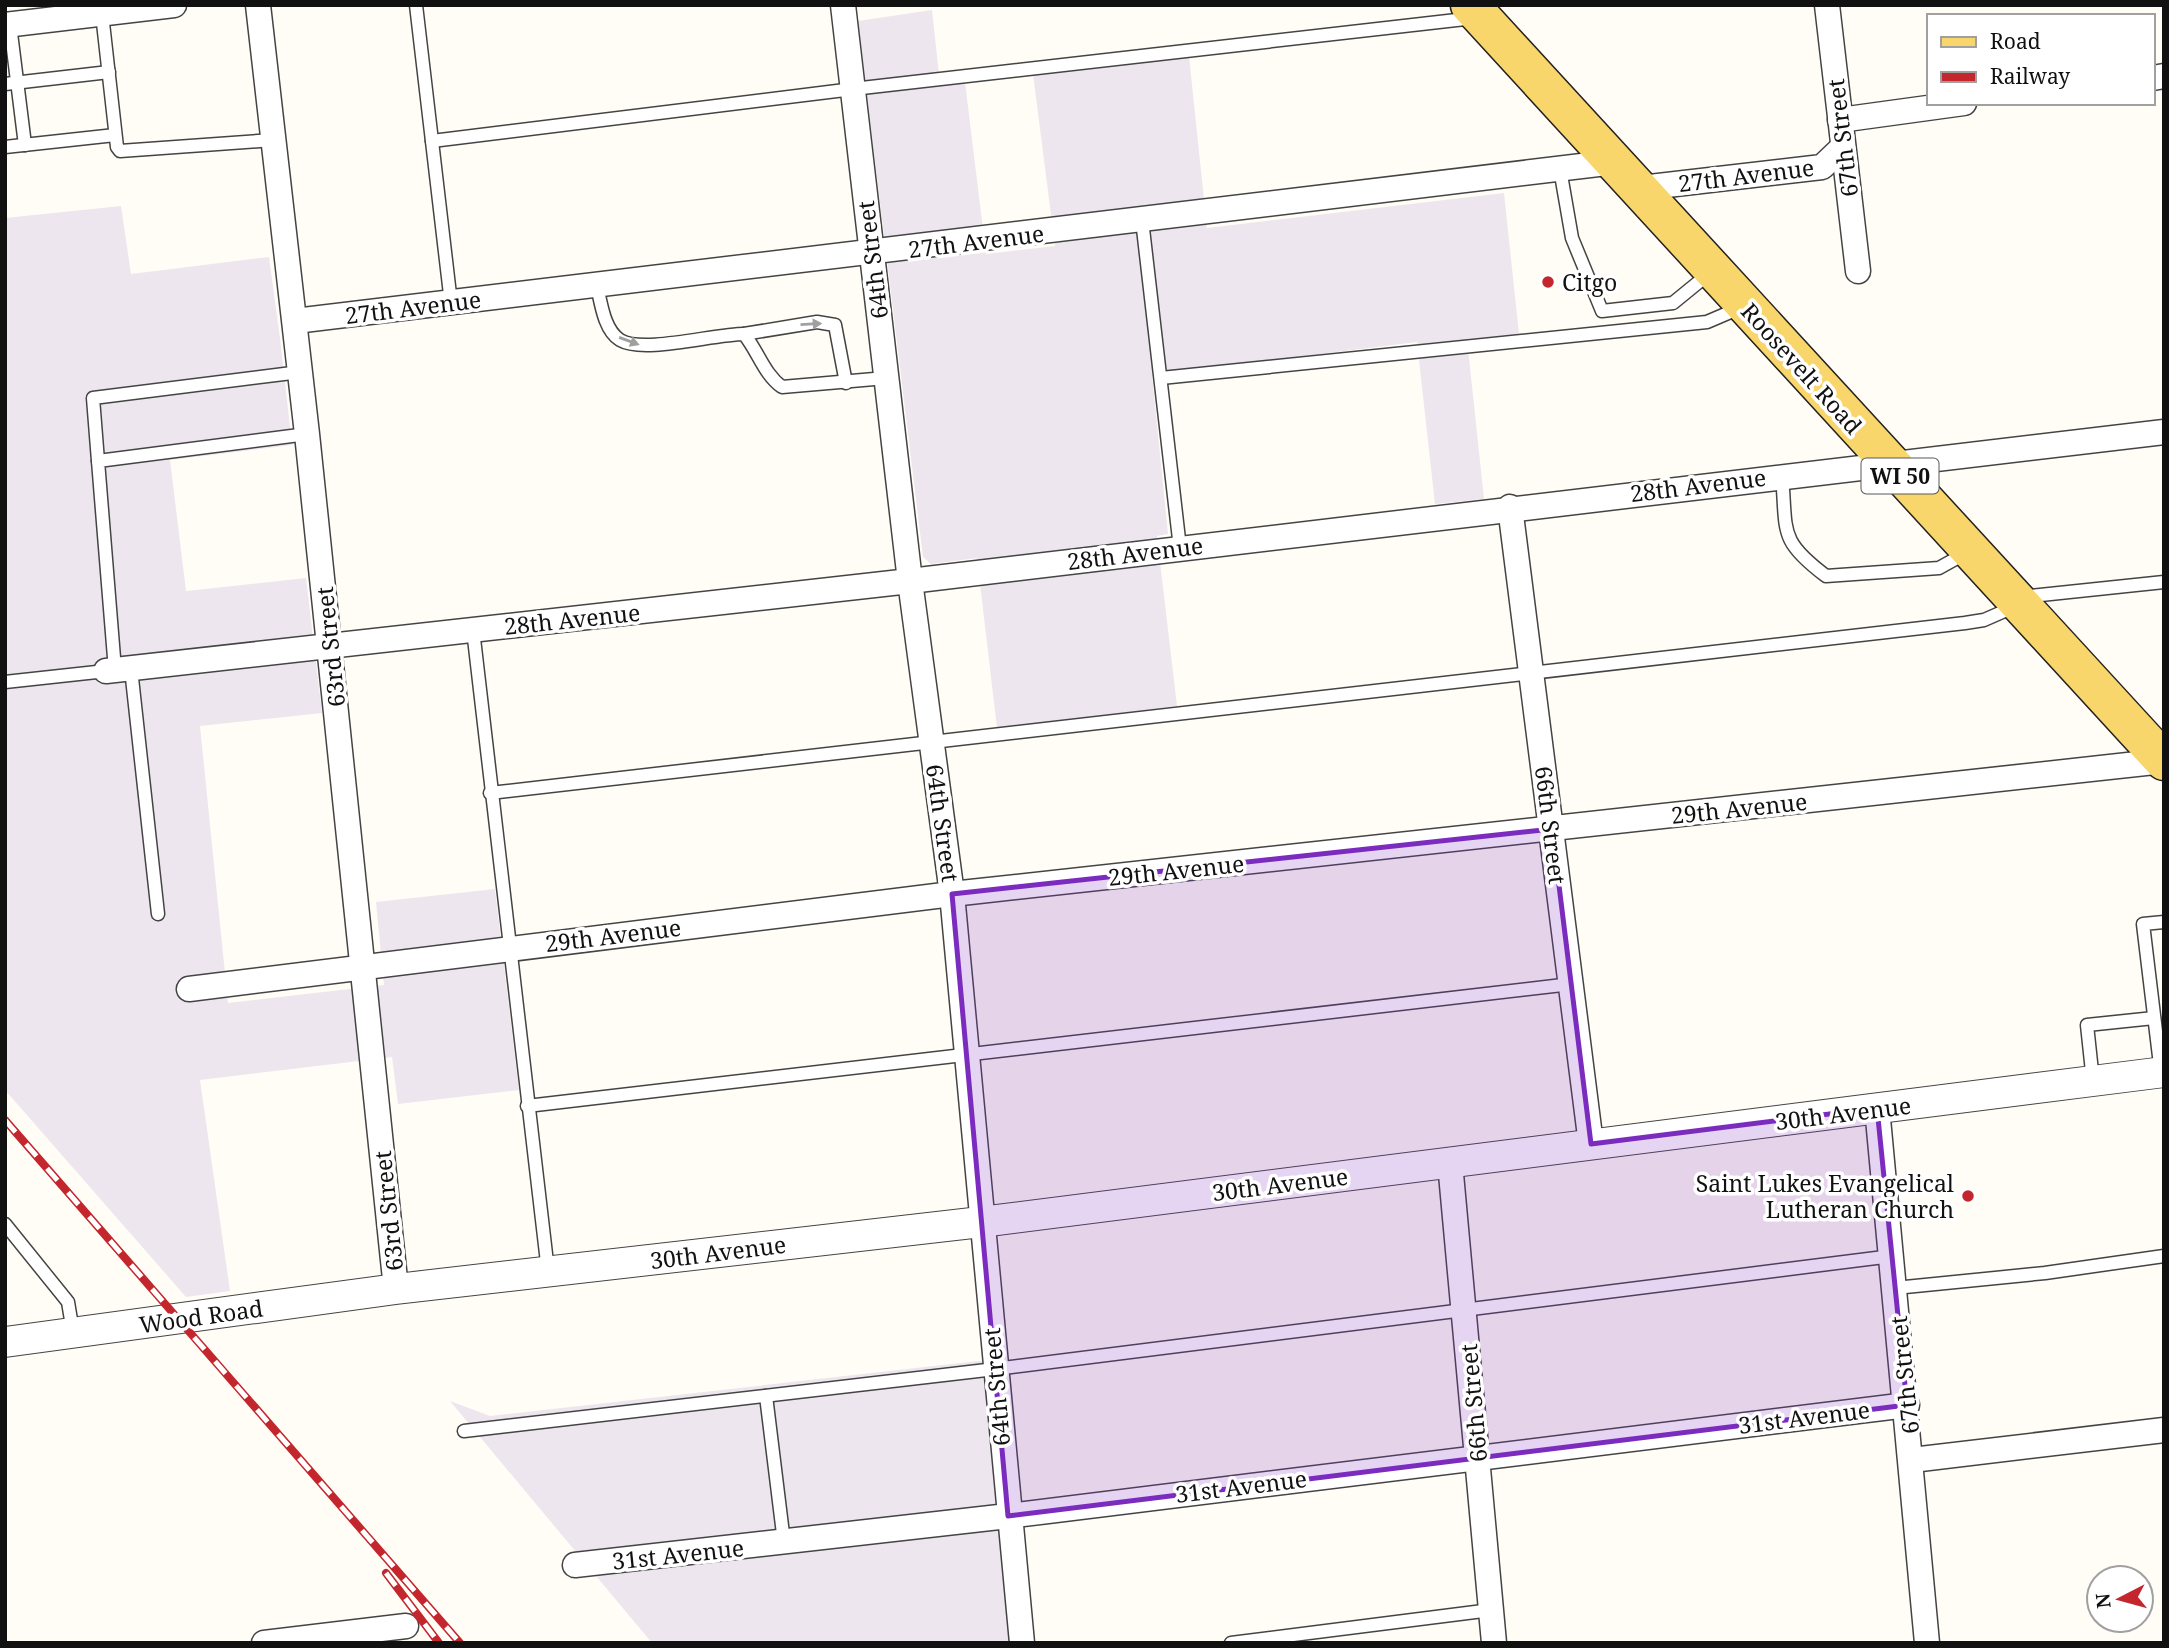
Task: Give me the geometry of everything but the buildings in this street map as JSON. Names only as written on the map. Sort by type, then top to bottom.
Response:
[{"type":"main road","name":"Roosevelt Road","points":[[1475,11],[1970,551],[2160,751]]},
{"type":"street","points":[[8,25],[174,5]]},
{"type":"street","name":"63rd Street","points":[[257,5],[295,321],[396,1289]]},
{"type":"street","name":"64th Street","points":[[843,5],[910,581],[952,894],[1008,1516],[1022,1643]]},
{"type":"street","name":"67th Street","points":[[1826,5],[1858,271]]},
{"type":"street","points":[[1840,120],[1949,105]]},
{"type":"street","name":"27th Avenue","points":[[295,321],[871,254],[1560,169],[1628,175],[1822,167],[1843,147]]},
{"type":"street","name":"28th Avenue","points":[[117,670],[910,581],[1510,507],[2164,432]]},
{"type":"street","name":"66th Street","points":[[1510,507],[1591,1144]]},
{"type":"street","name":"29th Avenue","points":[[189,989],[952,894],[1552,829],[2160,751]]},
{"type":"street","name":"30th Avenue","points":[[396,1289],[981,1222],[2162,1072]]},
{"type":"street","name":"67th Street","points":[[1877,1108],[1907,1405],[1927,1643]]},
{"type":"street","name":"66th Street","points":[[1450,1163],[1479,1455],[1494,1643]]},
{"type":"street","name":"Wood Road","points":[[5,1342],[396,1289]]},
{"type":"street","name":"31st Avenue","points":[[575,1565],[1008,1516],[1479,1455],[1907,1405]]},
{"type":"street","points":[[1912,1460],[2164,1430]]},
{"type":"street","points":[[264,1643],[406,1626]]},
{"type":"lane","points":[[416,5],[451,303]]},
{"type":"lane","points":[[432,141],[1475,11]]},
{"type":"lane","points":[[103,14],[115,135],[120,151],[273,139]]},
{"type":"lane","points":[[8,25],[11,84],[25,145]]},
{"type":"lane","points":[[11,84],[108,72]]},
{"type":"lane","points":[[5,148],[115,135]]},
{"type":"lane","points":[[1560,169],[1572,238],[1602,311],[1672,303],[1714,270]]},
{"type":"lane","points":[[1142,220],[1180,548]]},
{"type":"lane","points":[[597,286],[605,320],[619,340],[642,346],[817,322],[835,325],[846,383]]},
{"type":"lane","points":[[1161,378],[1707,322],[1720,319],[1746,305]]},
{"type":"lane","points":[[744,334],[760,354],[768,377],[782,387],[886,378]]},
{"type":"lane","points":[[158,914],[117,670],[93,398],[300,372]]},
{"type":"lane","points":[[98,461],[307,433]]},
{"type":"lane","points":[[1782,476],[1788,539],[1797,554],[1826,576],[1939,568],[1970,551]]},
{"type":"lane","points":[[490,793],[1965,623],[1984,620],[2017,601],[2164,583]]},
{"type":"lane","points":[[472,630],[548,1272]]},
{"type":"lane","points":[[5,682],[117,670]]},
{"type":"lane","points":[[2162,1072],[2143,925],[2164,922]]},
{"type":"lane","points":[[527,1106],[966,1052],[1571,984]]},
{"type":"lane","points":[[2093,1081],[2087,1025],[2154,1018]]},
{"type":"lane","points":[[5,1224],[68,1302],[73,1333]]},
{"type":"lane","points":[[464,1432],[995,1369],[1892,1256]]},
{"type":"lane","points":[[1895,1288],[2045,1273],[2164,1256]]},
{"type":"lane","points":[[766,1396],[784,1542]]},
{"type":"lane","points":[[1231,1643],[1491,1610]]},
{"type":"highlighted area","points":[[1552,829],[1591,1144],[1877,1108],[1907,1405],[1008,1516],[952,894]]},
{"type":"shaded area","points":[[932,10],[940,84],[965,82],[986,254],[1055,246],[1033,74],[1189,56],[1207,228],[1504,193],[1519,334],[1467,339],[1484,499],[1435,504],[1417,342],[1152,375],[1168,534],[1157,536],[1177,706],[997,728],[977,558],[931,564],[923,557],[858,21]]},
{"type":"shaded area","points":[[121,206],[131,274],[269,257],[280,338],[292,445],[170,460],[186,591],[306,578],[322,713],[200,726],[228,1003],[384,985],[376,902],[495,889],[519,1090],[398,1104],[392,1057],[200,1080],[230,1291],[186,1297],[5,1090],[5,218]]},
{"type":"shaded area","points":[[1005,1358],[1032,1643],[652,1643],[450,1401],[490,1416]]},
{"type":"railway","points":[[5,1120],[460,1643]]},
{"type":"railway","points":[[386,1573],[439,1643]]},
{"type":"place","name":"Citgo","points":[[1548,282]]},
{"type":"place","name":"Saint Lukes Evangelical Lutheran Church","points":[[1968,1196]]}]
